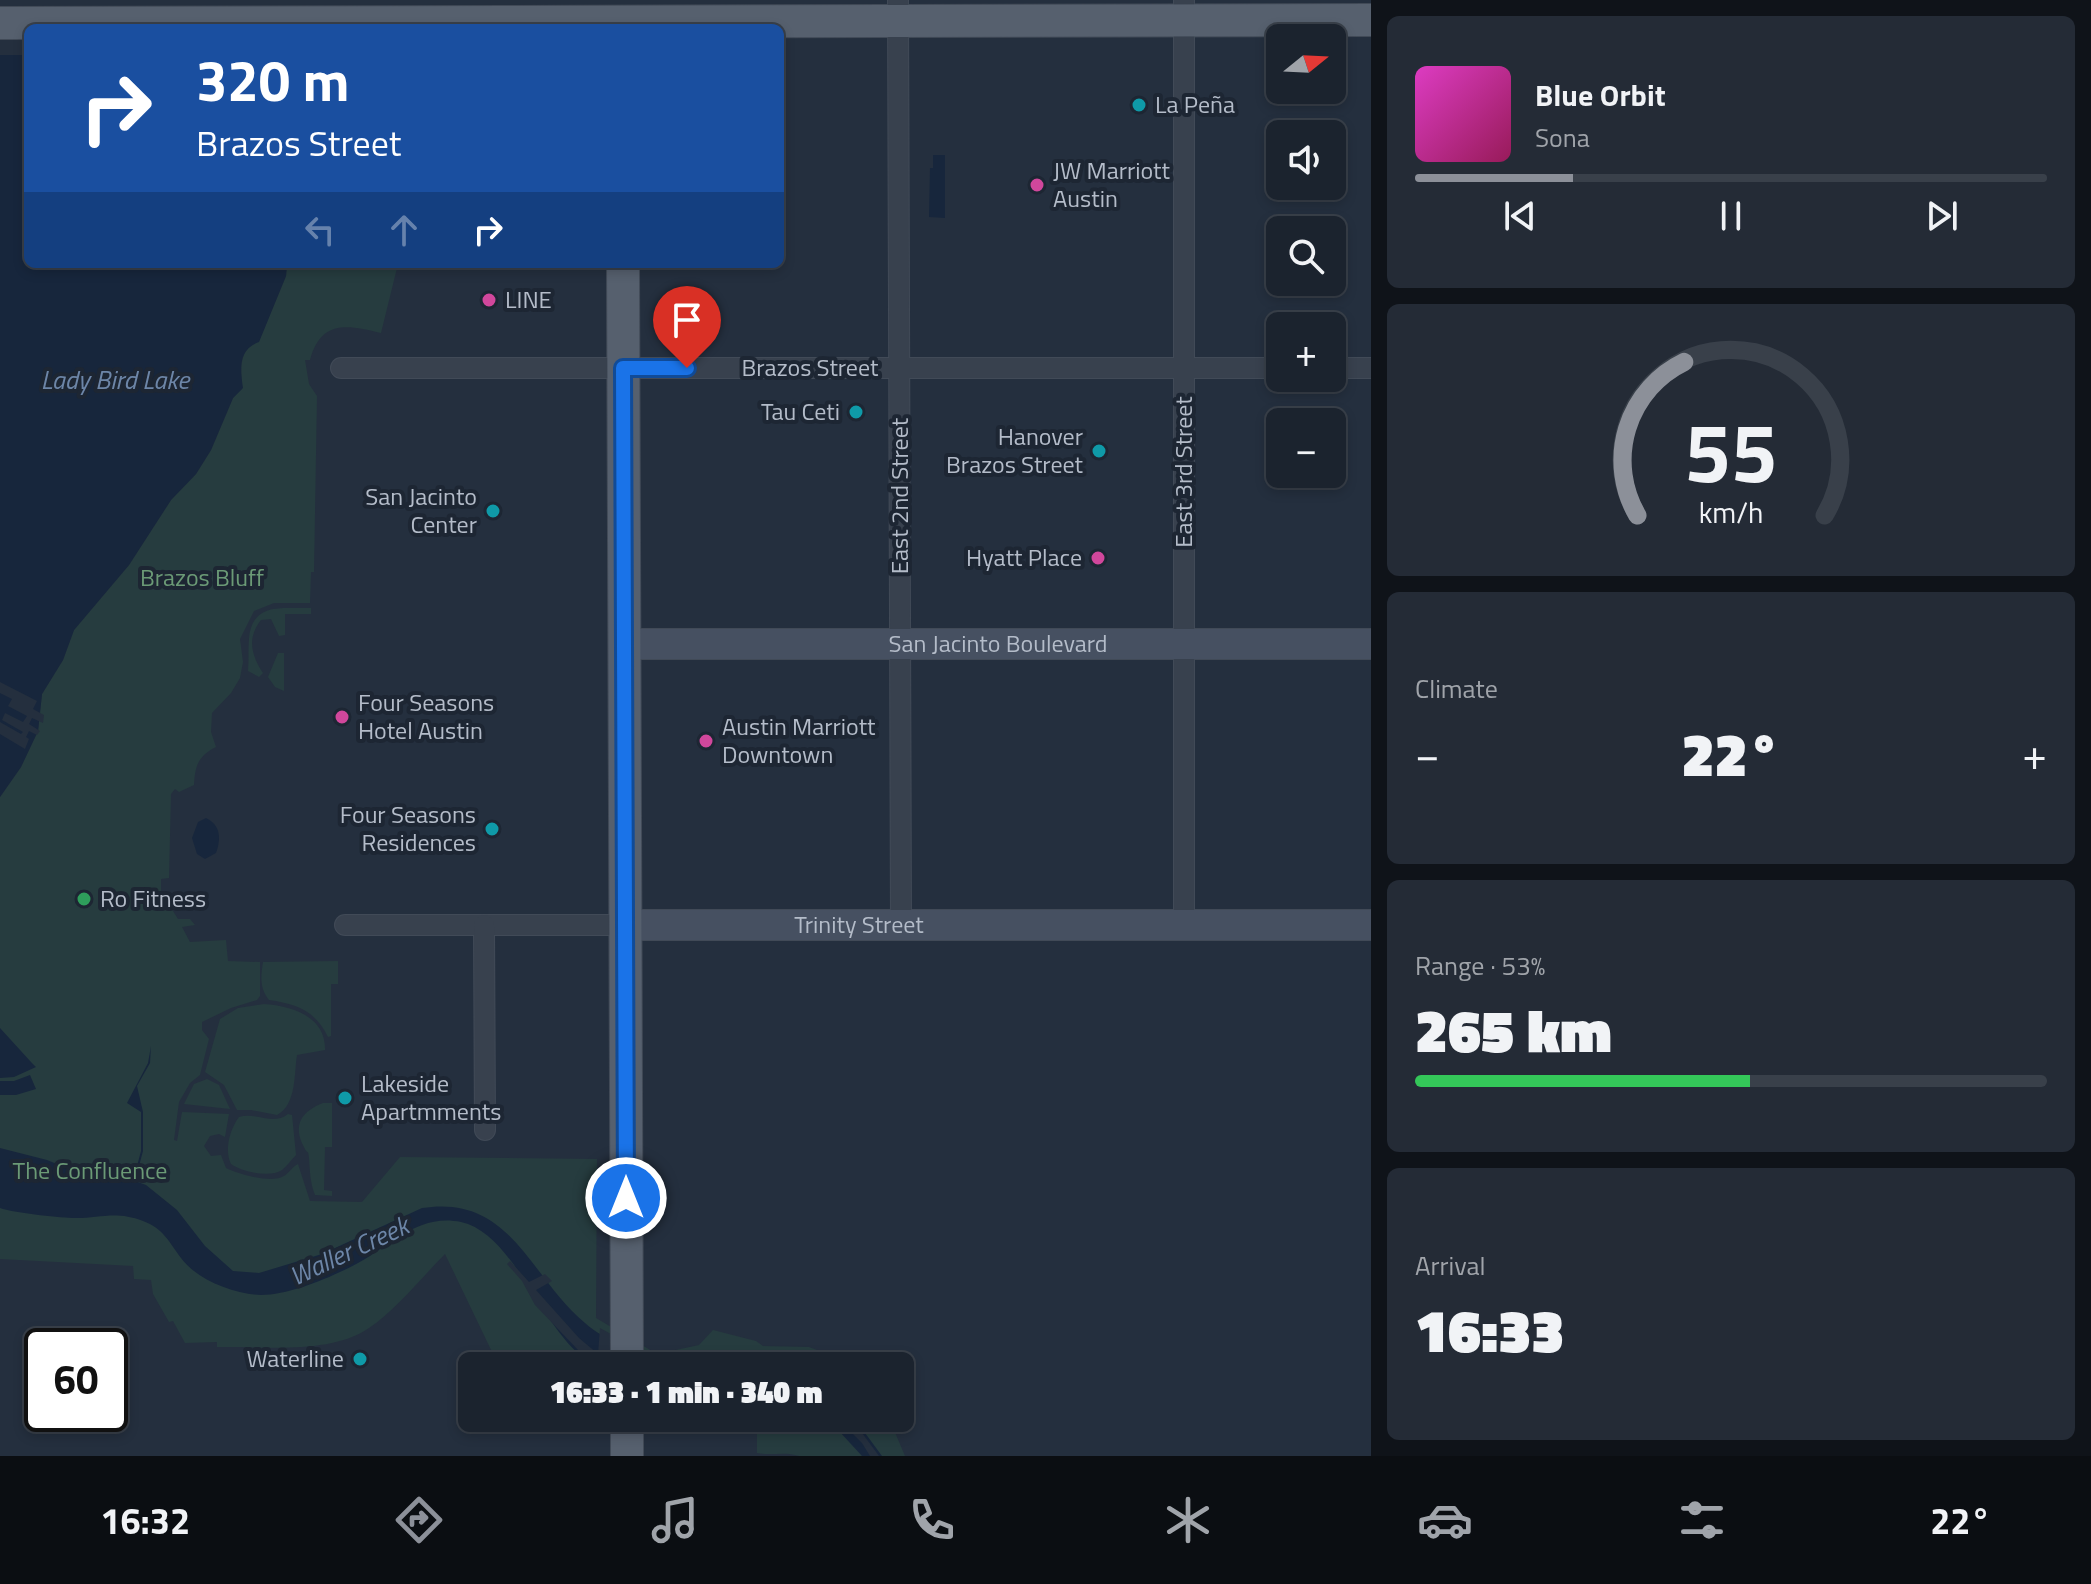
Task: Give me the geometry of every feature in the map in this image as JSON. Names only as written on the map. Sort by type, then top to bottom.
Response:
[{"type":"main road","points":[[498,22],[539,10],[557,0]]},
{"type":"main road","points":[[0,23],[498,22],[898,10],[1184,10],[1371,20]]},
{"type":"main road","points":[[623,268],[627,1351]]},
{"type":"main road","name":"San Jacinto Boulevard","points":[[624,644],[1371,644]]},
{"type":"main road","name":"Trinity Street","points":[[625,925],[1371,925]]},
{"type":"main road","points":[[627,1432],[627,1456]]},
{"type":"street","name":"East 2nd Street","points":[[898,10],[901,925]]},
{"type":"street","name":"East 3rd Street","points":[[1184,10],[1184,925]]},
{"type":"street","name":"Brazos Street","points":[[341,368],[1266,368]]},
{"type":"street","points":[[1346,368],[1371,368]]},
{"type":"street","name":"Trinity Street","points":[[345,925],[625,925]]},
{"type":"street","points":[[484,925],[485,1130]]},
{"type":"green space","points":[[287,268],[397,268],[381,333],[337,328],[321,337],[310,360],[305,360],[309,384],[317,396],[314,572],[311,572],[310,603],[274,603],[254,611],[240,639],[243,662],[240,678],[212,713],[211,732],[216,747],[199,762],[194,785],[179,792],[175,789],[171,794],[169,878],[161,879],[161,892],[178,919],[190,919],[195,925],[182,927],[190,942],[226,940],[228,961],[260,962],[260,996],[257,1000],[202,1022],[202,1030],[209,1039],[200,1075],[190,1083],[179,1102],[174,1140],[177,1141],[182,1112],[229,1114],[225,1137],[219,1134],[210,1136],[204,1146],[211,1156],[221,1155],[226,1168],[264,1179],[284,1176],[298,1164],[310,1201],[362,1202],[400,1157],[597,1159],[596,1318],[654,1352],[492,1352],[445,1254],[388,1313],[369,1328],[335,1342],[296,1347],[217,1347],[217,1342],[185,1343],[153,1294],[151,1280],[134,1279],[133,1266],[0,1259],[0,797],[21,767],[38,731],[42,694],[63,660],[74,630],[129,565],[171,500],[196,474],[211,450],[233,398],[242,388],[244,354],[259,341]]},
{"type":"green space","points":[[280,608],[311,608],[311,614],[285,614],[285,635],[279,636],[271,619],[261,620],[253,634],[252,647],[263,673],[259,677],[248,671],[249,638],[256,618]]},
{"type":"green space","points":[[278,653],[284,653],[284,691],[275,687],[268,677]]},
{"type":"green space","points":[[338,961],[338,984],[331,984],[331,1036],[328,1037],[311,1014],[296,1006],[269,1000],[262,986],[263,962]]},
{"type":"green space","points":[[264,1004],[285,1007],[305,1015],[320,1029],[324,1038],[325,1050],[297,1055],[291,1096],[277,1115],[237,1110],[224,1085],[205,1072],[220,1019],[238,1008]]},
{"type":"green space","points":[[207,1079],[219,1085],[230,1109],[184,1104],[194,1084]]},
{"type":"green space","points":[[323,1103],[332,1103],[332,1147],[325,1147],[324,1190],[332,1191],[332,1196],[315,1195],[308,1153],[299,1132],[301,1120],[309,1110]]},
{"type":"green space","points":[[292,1115],[296,1155],[284,1168],[263,1174],[231,1164],[229,1140],[239,1117],[277,1119]]},
{"type":"green space","points":[[713,1330],[756,1341],[763,1346],[809,1347],[822,1352],[666,1352],[699,1345]]},
{"type":"green space","points":[[757,1432],[895,1432],[905,1456],[799,1456],[757,1453]]},
{"type":"water","name":"Lady Bird Lake","points":[[0,0],[24,24],[24,268],[287,268],[259,342],[247,349],[244,355],[241,367],[243,388],[233,398],[211,450],[196,474],[171,500],[129,565],[74,630],[63,660],[42,694],[38,731],[21,767],[0,797]]},
{"type":"water","points":[[933,155],[945,155],[945,218],[929,217]]},
{"type":"water","points":[[206,818],[215,824],[219,843],[216,853],[205,859],[197,854],[192,838],[198,822]]},
{"type":"water","points":[[0,1028],[36,1067],[14,1077],[0,1078]]},
{"type":"water","name":"Waller Creek","points":[[151,1046],[150,1063],[137,1086],[143,1112],[143,1151],[135,1181],[146,1185],[177,1210],[205,1246],[233,1271],[259,1273],[322,1254],[422,1208],[452,1207],[477,1213],[498,1226],[516,1242],[565,1304],[585,1323],[633,1352],[577,1352],[560,1334],[499,1246],[481,1231],[461,1222],[446,1220],[419,1226],[336,1274],[298,1289],[261,1295],[228,1289],[196,1273],[161,1232],[143,1221],[115,1215],[56,1217],[0,1208],[0,1148],[47,1160],[91,1178],[133,1181],[141,1151],[141,1112],[127,1103],[148,1063]]},
{"type":"water","points":[[30,1075],[36,1089],[16,1095],[0,1095],[0,1081],[14,1081]]},
{"type":"water","points":[[840,1432],[864,1432],[882,1456],[862,1456]]},
{"type":"pier","points":[[0,0],[396,0],[396,24],[24,24],[24,55],[0,55]]},
{"type":"pier","points":[[0,682],[37,701],[33,709],[44,715],[43,723],[32,718],[29,724],[40,731],[37,735],[29,731],[25,749],[0,734],[0,722],[21,734],[23,732],[2,720],[5,713],[23,722],[27,716],[8,706],[12,699],[0,693]]},
{"type":"pier","points":[[510,1261],[529,1282],[545,1274],[552,1281],[536,1290],[596,1352],[579,1351],[535,1305],[522,1281],[507,1264]]},
{"type":"pier","points":[[600,1328],[644,1352],[598,1352]]},
{"type":"pier","points":[[851,1432],[861,1432],[879,1456],[870,1456]]},
{"type":"place","name":"La Peña","points":[[1139,105]]},
{"type":"place","name":"JW Marriott Austin","points":[[1037,185]]},
{"type":"place","name":"LINE","points":[[489,300]]},
{"type":"place","name":"Tau Ceti","points":[[856,412]]},
{"type":"place","name":"Hanover Brazos Street","points":[[1099,451]]},
{"type":"place","name":"San Jacinto Center","points":[[493,511]]},
{"type":"place","name":"Hyatt Place","points":[[1098,558]]},
{"type":"place","name":"Four Seasons Hotel Austin","points":[[342,717]]},
{"type":"place","name":"Austin Marriott Downtown","points":[[706,741]]},
{"type":"place","name":"Four Seasons Residences","points":[[492,829]]},
{"type":"place","name":"Ro Fitness","points":[[84,899]]},
{"type":"place","name":"Lakeside Apartmments","points":[[345,1098]]},
{"type":"place","name":"Waterline","points":[[360,1359]]},
{"type":"route","points":[[626,1198],[623,368],[687,368]]},
{"type":"park label","name":"Brazos Bluff","points":[[202,578]]},
{"type":"park label","name":"The Confluence","points":[[90,1171]]}]
